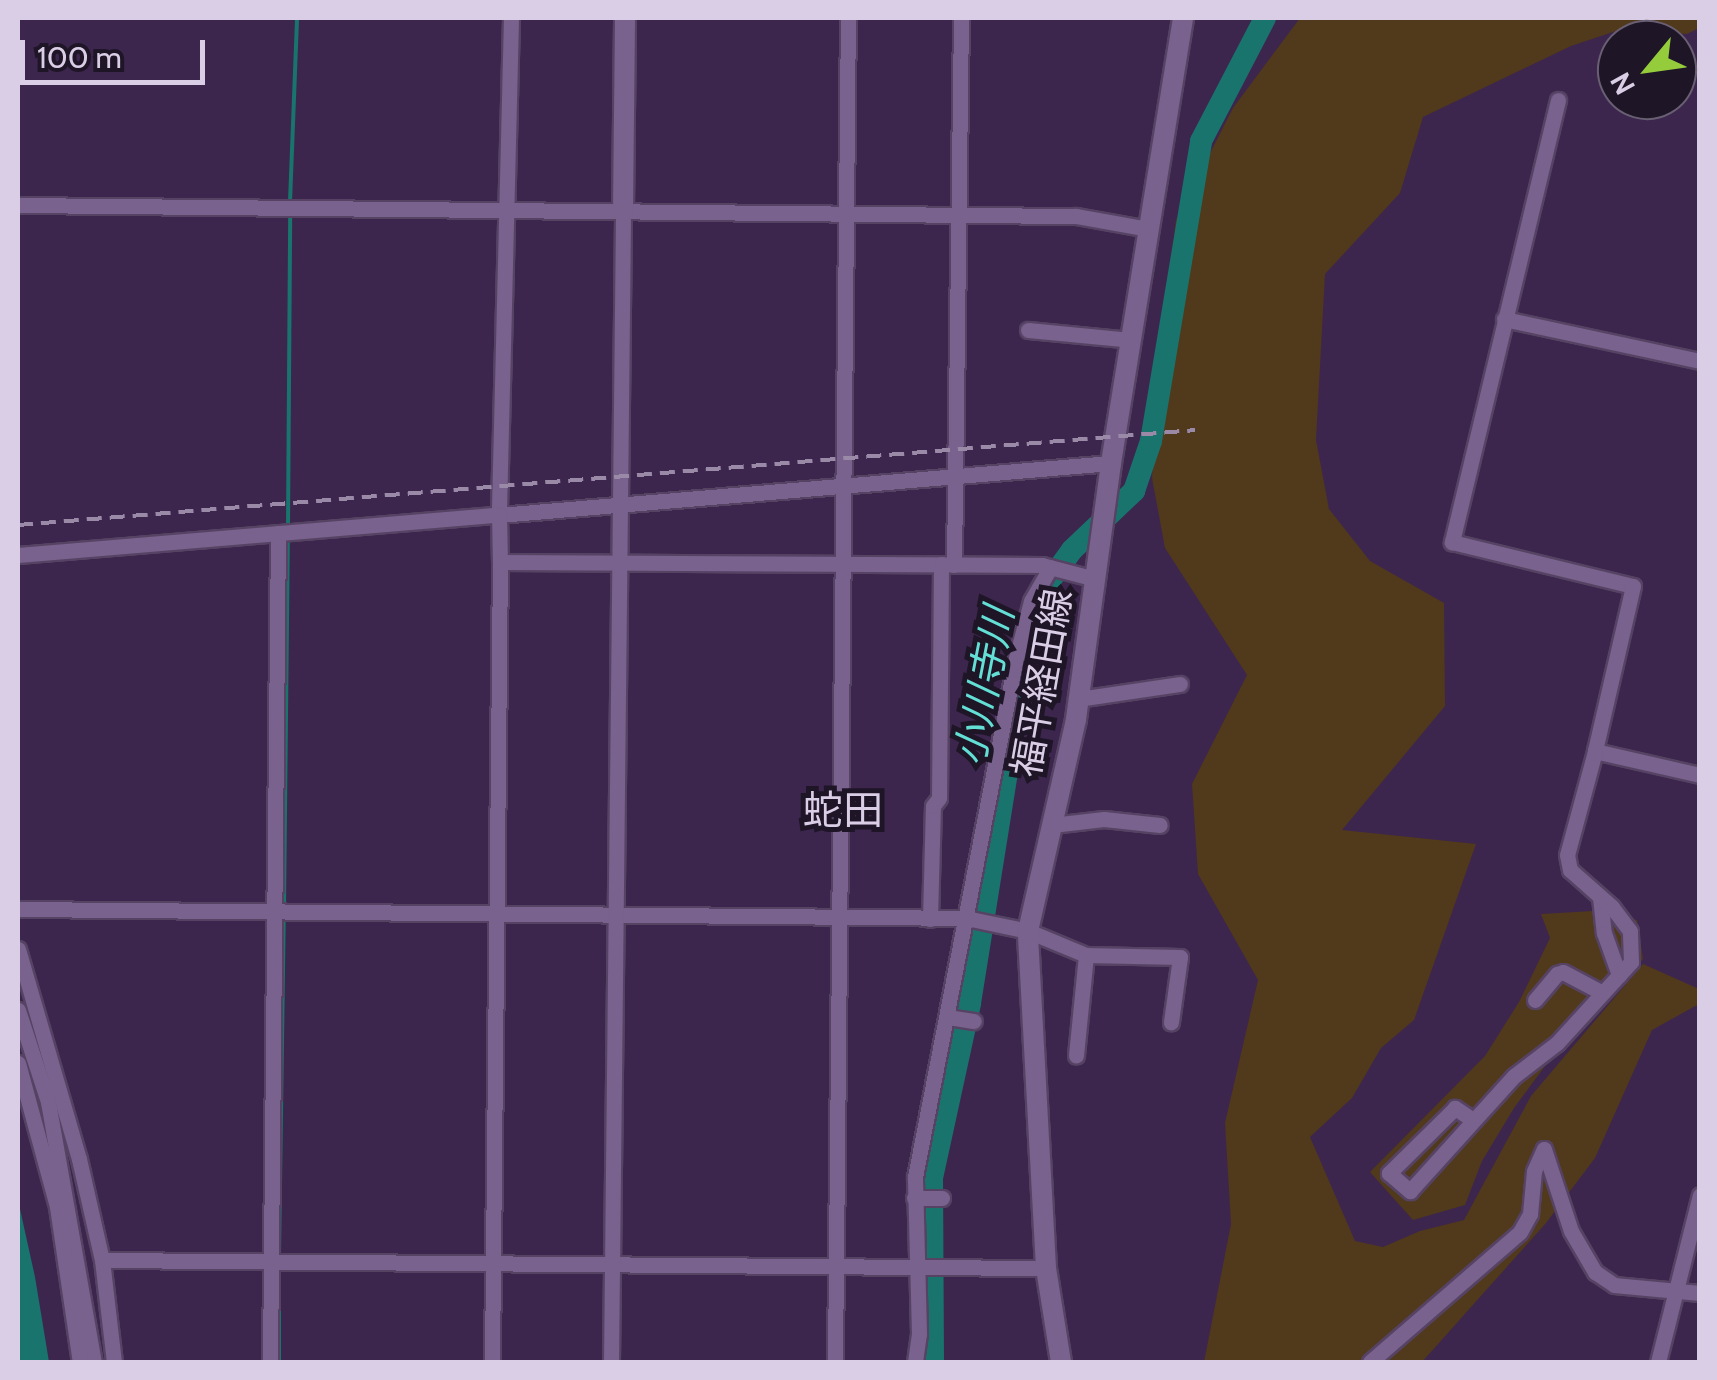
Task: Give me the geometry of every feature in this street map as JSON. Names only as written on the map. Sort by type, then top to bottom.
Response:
[{"type":"main road","points":[[623,211],[625,18]]},
{"type":"main road","name":"福平経田線","points":[[1061,1362],[1046,1268],[1028,931],[1078,699],[1111,463],[1184,18]]},
{"type":"street","points":[[492,1362],[499,515],[512,18]]},
{"type":"street","points":[[835,1362],[848,18]]},
{"type":"street","points":[[930,919],[933,806],[940,798],[952,476],[960,18]]},
{"type":"street","points":[[1474,1120],[1455,1108],[1390,1173],[1410,1191],[1514,1076],[1557,1043],[1631,962],[1630,931],[1570,870],[1567,854],[1633,586],[1452,542],[1558,100]]},
{"type":"street","points":[[18,205],[1076,216],[1150,229]]},
{"type":"street","points":[[612,1362],[623,211]]},
{"type":"street","points":[[1504,319],[1700,361]]},
{"type":"street","points":[[1028,330],[1131,340]]},
{"type":"street","points":[[18,555],[1111,463]]},
{"type":"street","points":[[270,1362],[278,534]]},
{"type":"street","points":[[500,562],[948,564],[1096,572]]},
{"type":"street","points":[[915,1362],[920,1333],[921,1267],[914,1198],[1024,627],[1038,587],[1051,568]]},
{"type":"street","points":[[1078,699],[1180,684]]},
{"type":"street","points":[[1595,751],[1700,775]]},
{"type":"street","points":[[1052,824],[1104,819],[1160,825]]},
{"type":"street","points":[[1600,897],[1610,959],[1619,975]]},
{"type":"street","points":[[18,910],[966,918],[1028,931],[1086,955],[1180,956],[1171,1022]]},
{"type":"street","points":[[18,949],[79,1159],[102,1260],[114,1362]]},
{"type":"street","points":[[1076,1056],[1086,955]]},
{"type":"street","points":[[1535,1000],[1556,974],[1563,972],[1601,992]]},
{"type":"street","points":[[18,1010],[48,1102],[94,1362]]},
{"type":"street","points":[[948,1017],[974,1022]]},
{"type":"street","points":[[18,1063],[57,1207],[80,1362]]},
{"type":"street","points":[[1370,1362],[1520,1232],[1530,1214],[1534,1171],[1544,1149],[1571,1232],[1595,1272],[1614,1284],[1700,1294]]},
{"type":"street","points":[[1658,1362],[1700,1195]]},
{"type":"street","points":[[914,1198],[942,1198]]},
{"type":"street","points":[[102,1260],[1046,1268]]},
{"type":"shaded area","points":[[1300,18],[1699,18],[1697,29],[1697,20],[1597,20],[1597,37],[1423,117],[1400,193],[1325,274],[1316,440],[1329,509],[1370,561],[1444,603],[1445,706],[1342,830],[1476,844],[1414,1020],[1381,1048],[1352,1098],[1310,1137],[1355,1241],[1383,1247],[1420,1231],[1464,1220],[1531,1096],[1643,964],[1699,989],[1699,1004],[1652,1030],[1595,1158],[1546,1223],[1422,1362],[1204,1362],[1231,1224],[1225,1123],[1258,980],[1198,874],[1192,784],[1247,675],[1165,548],[1152,478],[1161,341],[1176,220],[1233,108]]},
{"type":"shaded area","points":[[1593,911],[1637,920],[1643,959],[1545,1066],[1514,1108],[1482,1161],[1465,1205],[1413,1220],[1370,1172],[1485,1056],[1519,1002],[1550,938],[1541,914]]},
{"type":"shaded area","points":[[18,1200],[35,1277],[49,1362],[18,1362]]},
{"type":"waterway","points":[[290,202],[297,18]]},
{"type":"waterway","name":"小川寺川","points":[[1046,586],[1072,550],[1134,491],[1151,441],[1201,141],[1265,18]]},
{"type":"waterway","points":[[288,527],[290,211]]},
{"type":"waterway","points":[[284,907],[288,536]]},
{"type":"waterway","name":"小川寺川","points":[[933,1362],[932,1178],[970,1003],[1030,630]]},
{"type":"waterway","points":[[279,1257],[284,916]]},
{"type":"waterway","points":[[279,1266],[279,1362]]},
{"type":"railway","points":[[18,525],[1195,430]]},
{"type":"district","name":"蛇田","points":[[843,810]]}]
